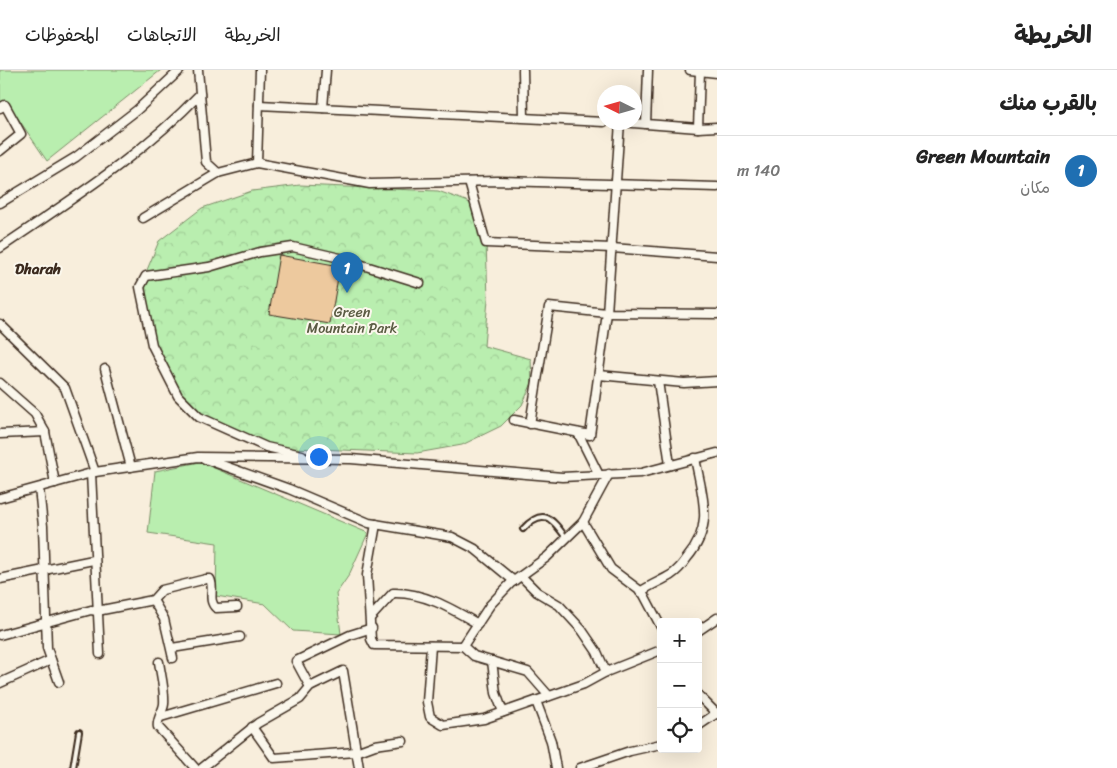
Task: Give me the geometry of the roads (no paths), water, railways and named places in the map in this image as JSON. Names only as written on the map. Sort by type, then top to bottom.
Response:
[{"type":"street","points":[[0,203],[76,157],[137,110],[180,70]]},
{"type":"street","points":[[198,70],[206,162],[218,174]]},
{"type":"street","points":[[257,163],[260,70]]},
{"type":"street","points":[[323,108],[326,70]]},
{"type":"street","points":[[523,70],[524,117]]},
{"type":"street","points":[[646,124],[648,70]]},
{"type":"street","points":[[690,70],[717,73]]},
{"type":"street","points":[[698,128],[700,71]]},
{"type":"street","points":[[0,248],[112,172],[172,124],[200,94]]},
{"type":"street","points":[[0,108],[5,105],[21,134],[0,151]]},
{"type":"street","points":[[259,106],[597,122]]},
{"type":"street","points":[[514,420],[590,435],[607,313],[620,122],[698,128],[717,127]]},
{"type":"street","points":[[143,218],[218,174],[257,163],[370,184],[469,182],[615,183],[717,187]]},
{"type":"street","points":[[469,182],[486,243],[612,248],[717,256]]},
{"type":"street","points":[[319,458],[266,447],[199,418],[178,396],[152,345],[140,287],[146,276],[208,267],[260,252],[292,247],[340,258],[420,283]]},
{"type":"street","points":[[530,424],[549,307],[607,313],[717,314]]},
{"type":"street","points":[[0,324],[65,388],[93,473],[95,538],[93,560],[100,654]]},
{"type":"street","points":[[105,369],[131,466]]},
{"type":"street","points":[[598,375],[684,383],[717,381]]},
{"type":"street","points":[[658,381],[670,465]]},
{"type":"street","points":[[0,382],[35,414],[45,432],[55,483]]},
{"type":"street","points":[[0,434],[45,432]]},
{"type":"street","points":[[578,433],[599,475]]},
{"type":"street","points":[[0,494],[0,498],[93,473],[198,457],[319,458],[423,464],[562,477],[641,473],[717,453]]},
{"type":"street","points":[[198,457],[376,524],[452,537],[475,549],[514,581]]},
{"type":"street","points":[[640,592],[658,580],[672,574],[701,538],[706,517],[695,458]]},
{"type":"street","points":[[463,646],[490,605],[514,581],[547,557],[583,522],[609,474]]},
{"type":"street","points":[[39,488],[43,526],[47,648],[59,682]]},
{"type":"street","points":[[583,522],[612,568],[640,592],[657,620]]},
{"type":"street","points":[[376,524],[367,575],[372,628],[371,639],[374,645],[463,646],[474,656],[528,672],[550,696]]},
{"type":"street","points":[[0,579],[93,560]]},
{"type":"street","points":[[521,576],[537,592],[559,605],[582,630],[597,652],[606,672]]},
{"type":"street","points":[[153,600],[156,594],[162,590],[210,579],[212,604],[216,608],[238,607]]},
{"type":"street","points":[[371,617],[393,593],[402,593],[441,603],[478,624]]},
{"type":"street","points":[[0,635],[91,610],[97,611],[153,600]]},
{"type":"street","points":[[153,600],[164,618],[173,658]]},
{"type":"street","points":[[702,628],[717,618]]},
{"type":"street","points":[[310,687],[296,661],[350,634],[372,628]]},
{"type":"street","points":[[172,648],[240,637]]},
{"type":"street","points":[[431,646],[427,702],[430,717],[443,725],[484,718],[536,701],[584,684],[606,672],[657,652]]},
{"type":"street","points":[[0,681],[51,660]]},
{"type":"street","points":[[492,661],[496,693],[503,712]]},
{"type":"street","points":[[158,662],[163,684],[164,705],[157,722],[158,727],[195,768]]},
{"type":"street","points":[[202,768],[252,727],[300,698],[310,687],[343,671],[359,768]]},
{"type":"street","points":[[160,717],[276,682]]},
{"type":"street","points":[[702,700],[717,714],[702,723]]},
{"type":"street","points":[[536,701],[550,741],[556,768]]},
{"type":"street","points":[[252,727],[274,758],[356,752],[375,744],[403,741]]},
{"type":"street","points":[[580,768],[630,751],[657,745]]},
{"type":"lane","points":[[523,529],[534,518],[546,517],[556,523],[566,538]]},
{"type":"lane","points":[[73,768],[79,732]]},
{"type":"place","name":"Green Mountain","points":[[347,293]]},
{"type":"district","name":"Dharah","points":[[38,269]]},
{"type":"park label","name":"Green Mountain Park","points":[[352,320]]}]
